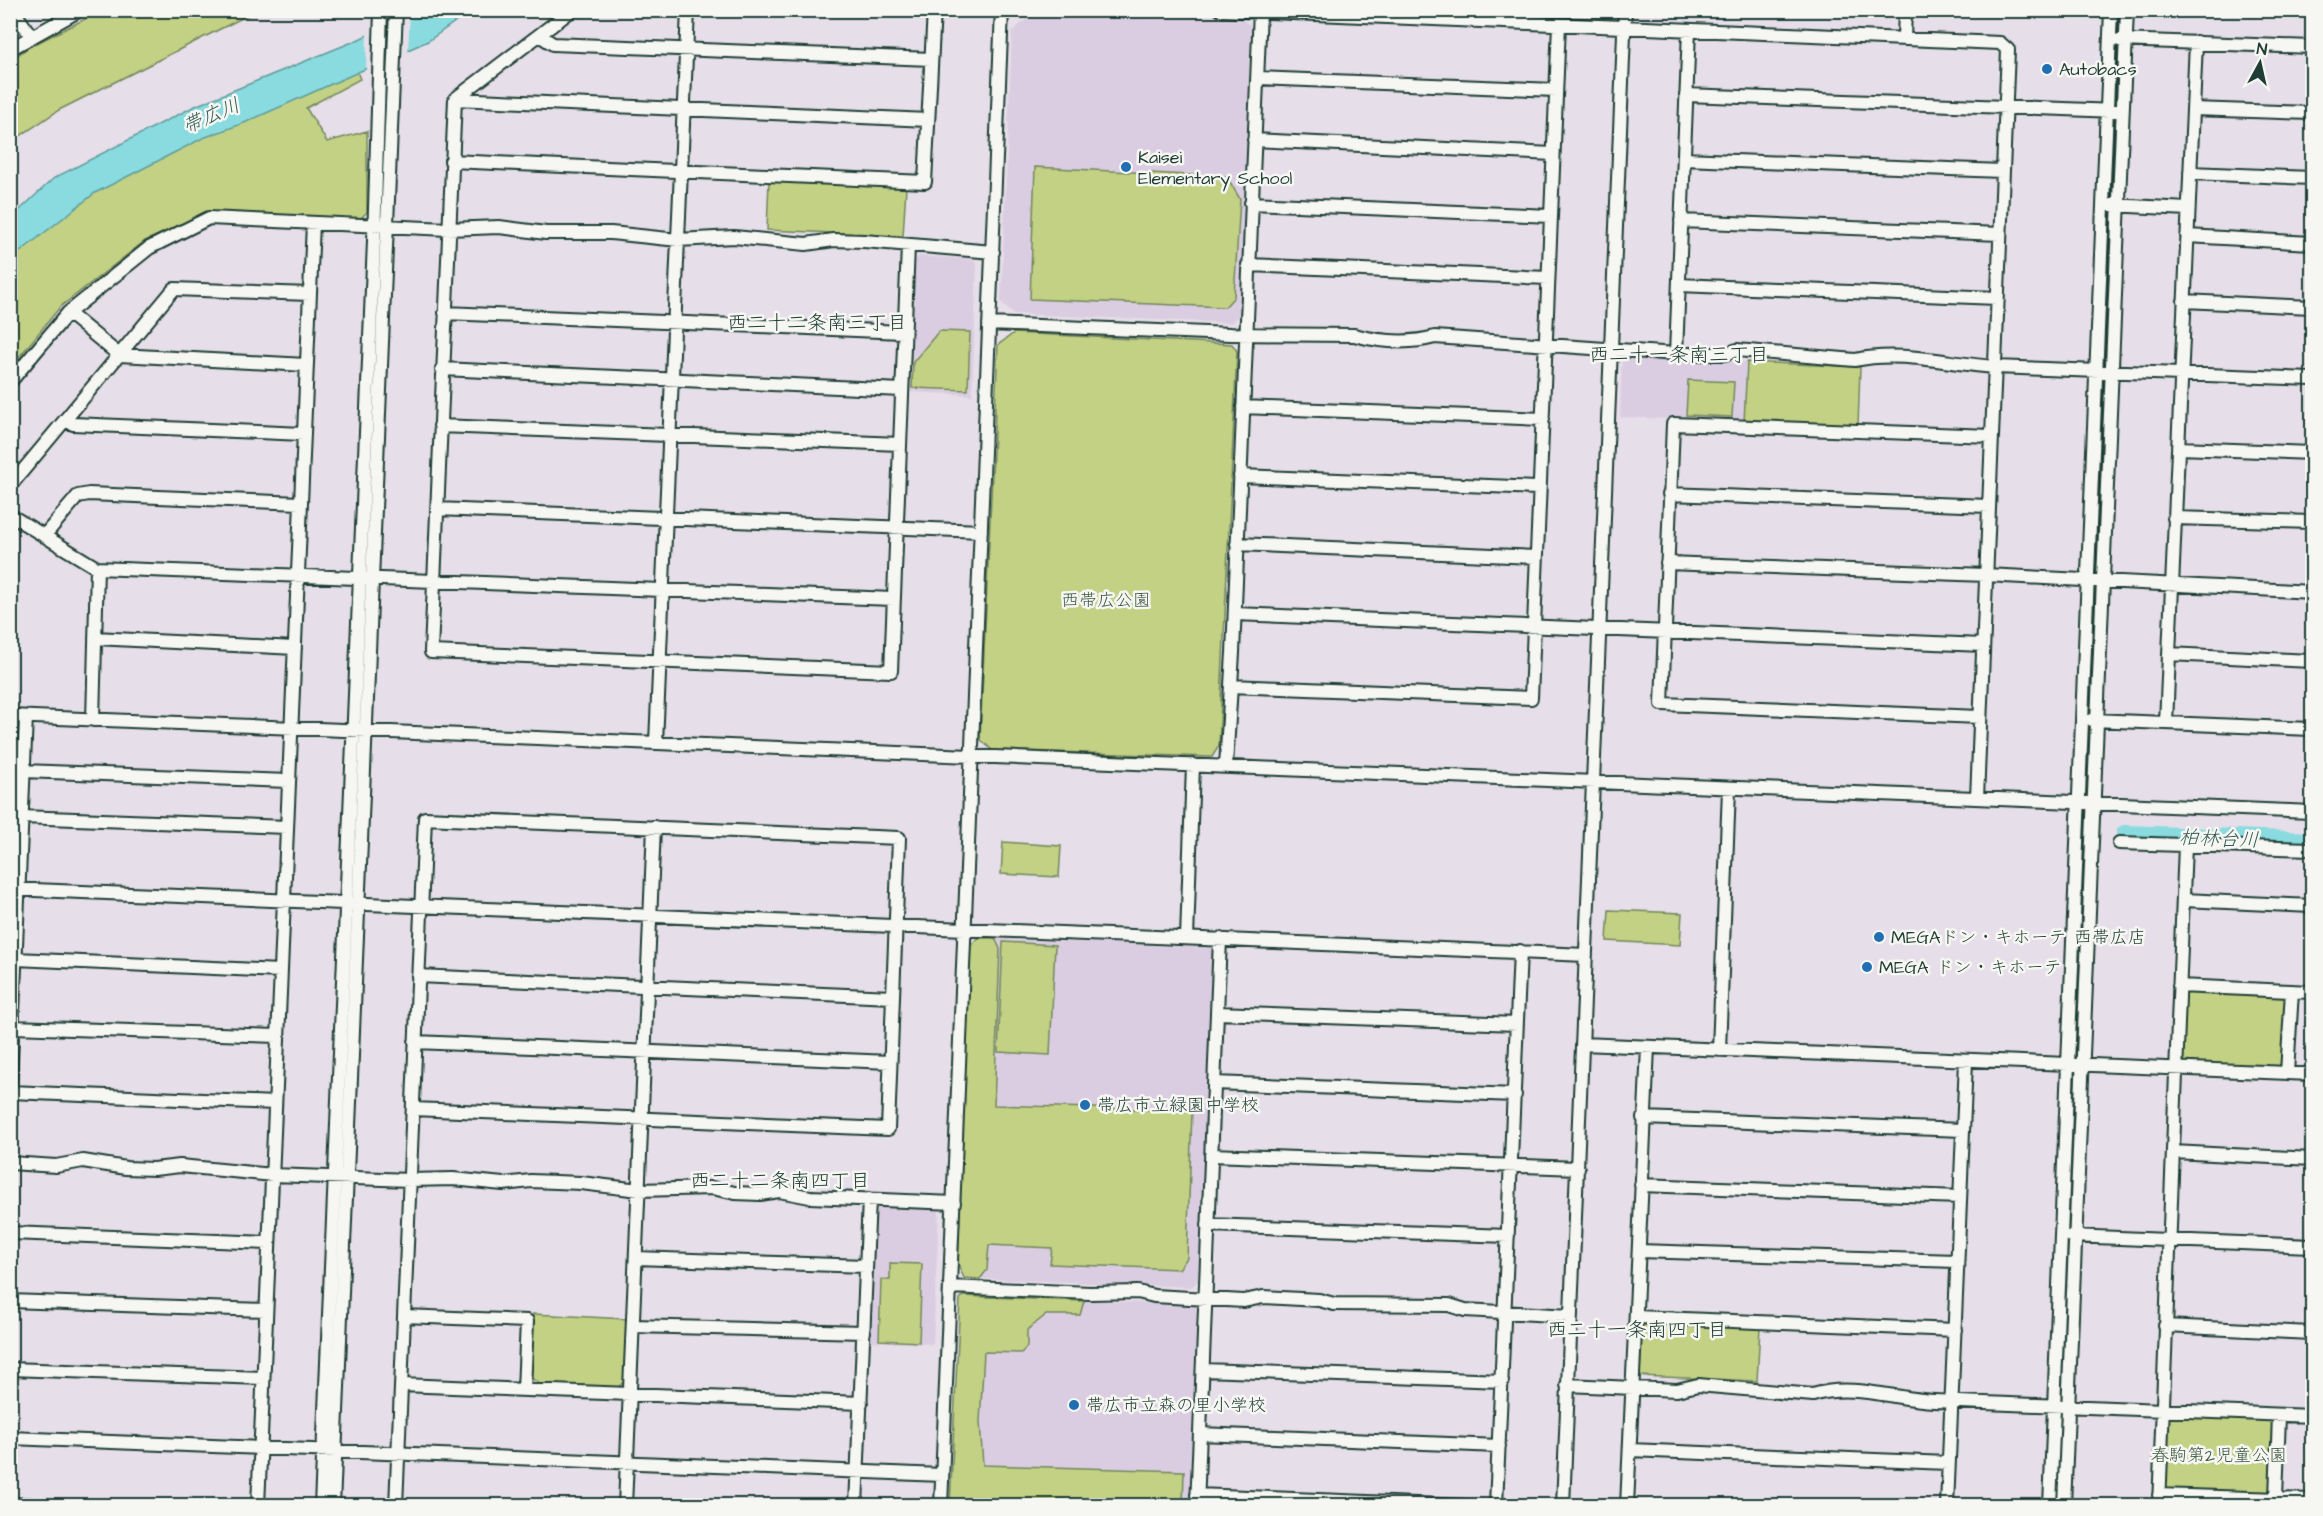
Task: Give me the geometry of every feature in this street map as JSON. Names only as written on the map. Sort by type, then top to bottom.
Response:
[{"type":"street","points":[[13,10],[31,36]]},
{"type":"street","points":[[10,49],[80,10]]},
{"type":"street","points":[[333,1506],[349,1178],[373,578],[381,225],[378,101],[381,10]]},
{"type":"street","points":[[321,1506],[352,731],[381,225],[393,93],[396,10]]},
{"type":"street","points":[[572,10],[455,99],[431,652],[891,671],[908,246]]},
{"type":"street","points":[[656,743],[688,10]]},
{"type":"street","points":[[451,161],[925,182],[934,10]]},
{"type":"street","points":[[941,1506],[1002,10]]},
{"type":"street","points":[[1221,10],[2000,43],[2008,50],[1977,798]]},
{"type":"street","points":[[1563,1506],[1625,10]]},
{"type":"street","points":[[1904,39],[1905,10]]},
{"type":"street","points":[[2050,1506],[2111,10]]},
{"type":"street","points":[[2064,1506],[2127,10]]},
{"type":"street","points":[[1226,766],[1232,686],[1260,11]]},
{"type":"street","points":[[1232,686],[1531,698],[1559,24]]},
{"type":"street","points":[[1676,354],[1689,30]]},
{"type":"street","points":[[538,35],[553,44],[931,59]]},
{"type":"street","points":[[2110,39],[2313,47]]},
{"type":"street","points":[[2166,723],[2196,42]]},
{"type":"street","points":[[1258,78],[1556,90]]},
{"type":"street","points":[[1686,95],[2005,109],[2123,111]]},
{"type":"street","points":[[455,99],[928,120]]},
{"type":"street","points":[[2193,109],[2313,113]]},
{"type":"street","points":[[1254,140],[1553,154]]},
{"type":"street","points":[[1684,159],[2002,171]]},
{"type":"street","points":[[2190,173],[2313,178]]},
{"type":"street","points":[[1251,203],[1550,216]]},
{"type":"street","points":[[2104,205],[2188,209]]},
{"type":"street","points":[[10,382],[68,313],[149,248],[209,218],[448,229],[499,226],[546,233],[611,233],[678,240],[734,237],[806,244],[834,240],[993,252]]},
{"type":"street","points":[[1682,221],[2000,234]]},
{"type":"street","points":[[258,1506],[313,223]]},
{"type":"street","points":[[2187,236],[2313,243]]},
{"type":"street","points":[[1248,265],[1548,278]]},
{"type":"street","points":[[1679,285],[1997,298]]},
{"type":"street","points":[[10,486],[174,289],[310,294]]},
{"type":"street","points":[[2184,301],[2313,307]]},
{"type":"street","points":[[68,313],[119,355],[306,365]]},
{"type":"street","points":[[445,313],[903,332]]},
{"type":"street","points":[[989,324],[1246,334],[1345,334],[1417,342],[1435,337],[1485,339],[1545,347],[1676,354],[1725,354],[1737,350],[1856,360],[1873,356],[1927,358],[1947,364],[1995,367],[2313,379]]},
{"type":"street","points":[[442,369],[902,390]]},
{"type":"street","points":[[1243,407],[1543,419]]},
{"type":"street","points":[[65,420],[73,424],[303,434]]},
{"type":"street","points":[[1980,717],[1662,704],[1663,631],[1673,424],[1991,436]]},
{"type":"street","points":[[440,426],[900,444]]},
{"type":"street","points":[[2179,447],[2313,453]]},
{"type":"street","points":[[1240,476],[1538,488]]},
{"type":"street","points":[[44,536],[78,496],[89,494],[300,503]]},
{"type":"street","points":[[1669,494],[1989,506]]},
{"type":"street","points":[[437,509],[981,531]]},
{"type":"street","points":[[10,515],[97,567],[893,599]]},
{"type":"street","points":[[2174,518],[2313,522]]},
{"type":"street","points":[[1237,544],[1536,557]]},
{"type":"street","points":[[1667,563],[1986,575],[2313,592]]},
{"type":"street","points":[[93,720],[97,567]]},
{"type":"street","points":[[1235,614],[1983,645]]},
{"type":"street","points":[[95,638],[295,648]]},
{"type":"street","points":[[2169,654],[2313,660]]},
{"type":"street","points":[[10,716],[2313,812]]},
{"type":"street","points":[[10,1082],[16,959],[14,889],[21,817],[26,717]]},
{"type":"street","points":[[2083,720],[2313,729]]},
{"type":"street","points":[[1186,938],[1193,765]]},
{"type":"street","points":[[23,771],[289,781]]},
{"type":"street","points":[[1719,1050],[1729,789]]},
{"type":"street","points":[[21,817],[287,827]]},
{"type":"street","points":[[396,1506],[412,1109],[425,818],[899,838],[888,1129],[412,1109]]},
{"type":"street","points":[[625,1506],[654,827]]},
{"type":"street","points":[[2119,843],[2313,849]]},
{"type":"street","points":[[2185,845],[2164,1326],[2159,1500],[2276,1498],[2313,1500]]},
{"type":"street","points":[[14,889],[1586,954]]},
{"type":"street","points":[[2184,900],[2313,906]]},
{"type":"street","points":[[1220,939],[1197,1500],[1465,1506]]},
{"type":"street","points":[[1496,1506],[1520,951]]},
{"type":"street","points":[[16,959],[280,970]]},
{"type":"street","points":[[418,976],[892,997]]},
{"type":"street","points":[[2179,986],[2313,992]]},
{"type":"street","points":[[2287,1073],[2292,992]]},
{"type":"street","points":[[1217,1013],[1517,1024]]},
{"type":"street","points":[[13,1027],[278,1036]]},
{"type":"street","points":[[416,1042],[890,1062]]},
{"type":"street","points":[[1582,1044],[2313,1074]]},
{"type":"street","points":[[1627,1506],[1647,1047]]},
{"type":"street","points":[[1947,1506],[1966,1061]]},
{"type":"street","points":[[1214,1083],[1515,1095]]},
{"type":"street","points":[[10,1092],[275,1103]]},
{"type":"street","points":[[1643,1118],[1962,1130]]},
{"type":"street","points":[[2173,1152],[2313,1159]]},
{"type":"street","points":[[1211,1155],[1578,1168]]},
{"type":"street","points":[[10,1163],[56,1166],[83,1161],[126,1168],[153,1169],[180,1166],[334,1178],[453,1179],[503,1184],[531,1181],[581,1183],[639,1190],[712,1188],[735,1193],[760,1194],[779,1191],[810,1197],[954,1203]]},
{"type":"street","points":[[1641,1185],[1960,1197]]},
{"type":"street","points":[[856,1506],[869,1199]]},
{"type":"street","points":[[1208,1225],[1508,1236]]},
{"type":"street","points":[[10,1233],[269,1243]]},
{"type":"street","points":[[2061,1236],[2313,1246]]},
{"type":"street","points":[[1639,1251],[1957,1261]]},
{"type":"street","points":[[636,1258],[866,1266]]},
{"type":"street","points":[[950,1287],[1090,1293],[1138,1292],[1155,1296],[1244,1301],[1263,1298],[1319,1300],[1334,1304],[1449,1305],[1465,1310],[1571,1316]]},
{"type":"street","points":[[10,1301],[265,1311]]},
{"type":"street","points":[[404,1316],[527,1321],[524,1390]]},
{"type":"street","points":[[1636,1317],[1955,1330]]},
{"type":"street","points":[[633,1326],[864,1332]]},
{"type":"street","points":[[2164,1326],[2313,1333]]},
{"type":"street","points":[[10,1370],[263,1378]]},
{"type":"street","points":[[1203,1370],[1502,1381]]},
{"type":"street","points":[[401,1385],[861,1403]]},
{"type":"street","points":[[1567,1385],[1677,1390],[1698,1385],[1813,1395],[1824,1391],[1891,1394],[1901,1399],[1952,1402],[2313,1416]]},
{"type":"street","points":[[2276,1498],[2279,1415]]},
{"type":"street","points":[[1200,1434],[1499,1446]]},
{"type":"street","points":[[10,1438],[942,1475]]},
{"type":"street","points":[[1630,1450],[1948,1463]]},
{"type":"street","points":[[10,1504],[55,1506]]},
{"type":"shaded area","name":"Kaisei Elementary School","points":[[1032,14],[1243,20],[1251,26],[1240,314],[1231,323],[1014,314],[1001,302],[1012,32]]},
{"type":"shaded area","points":[[919,256],[972,259],[977,263],[972,395],[908,392],[915,261]]},
{"type":"shaded area","points":[[1622,357],[1747,362],[1744,422],[1620,417]]},
{"type":"shaded area","name":"帯広市立緑園中学校","points":[[978,938],[1213,948],[1200,1279],[1192,1287],[964,1278],[958,1263],[969,947]]},
{"type":"shaded area","points":[[876,1207],[939,1210],[933,1344],[869,1341]]},
{"type":"shaded area","name":"帯広市立森の里小学校","points":[[963,1296],[1197,1305],[1189,1505],[950,1506],[960,1299]]},
{"type":"green space","points":[[101,11],[256,11],[59,110],[11,142],[11,60],[29,47]]},
{"type":"green space","points":[[353,63],[360,79],[306,108],[327,142],[367,131],[367,212],[360,219],[209,212],[145,241],[60,307],[11,367],[11,249],[77,195]]},
{"type":"green space","points":[[1035,167],[1227,177],[1240,199],[1234,297],[1225,307],[1030,299]]},
{"type":"green space","points":[[769,181],[906,187],[903,236],[767,230]]},
{"type":"green space","points":[[939,331],[970,332],[968,390],[912,388],[913,362]]},
{"type":"green space","name":"西帯広公園","points":[[1014,333],[1232,344],[1237,351],[1219,746],[1212,757],[992,750],[980,739],[998,345]]},
{"type":"green space","points":[[1747,362],[1860,367],[1858,427],[1744,422]]},
{"type":"green space","points":[[1688,380],[1734,382],[1732,417],[1686,415]]},
{"type":"green space","points":[[1003,842],[1061,846],[1059,877],[1001,874]]},
{"type":"green space","points":[[1609,910],[1682,913],[1680,945],[1607,941]]},
{"type":"green space","points":[[978,938],[995,938],[1000,949],[994,1105],[1192,1111],[1187,1258],[1179,1269],[1050,1264],[1052,1248],[989,1245],[987,1270],[980,1279],[964,1278],[958,1263],[969,947]]},
{"type":"green space","points":[[1003,942],[1055,945],[1050,1055],[998,1052]]},
{"type":"green space","points":[[2184,989],[2288,996],[2282,1070],[2184,1065],[2180,1061]]},
{"type":"green space","points":[[890,1263],[922,1264],[919,1342],[879,1340],[881,1280],[890,1280]]},
{"type":"green space","points":[[963,1296],[1084,1301],[1080,1315],[1046,1315],[1027,1330],[1027,1347],[1021,1353],[984,1352],[980,1422],[983,1465],[1184,1471],[1183,1505],[950,1505],[960,1299]]},
{"type":"green space","points":[[533,1314],[626,1319],[626,1380],[618,1387],[540,1384],[530,1377]]},
{"type":"green space","points":[[1642,1322],[1760,1327],[1757,1381],[1640,1376]]},
{"type":"green space","name":"春駒第2児童公園","points":[[2167,1416],[2269,1418],[2273,1423],[2273,1489],[2266,1494],[2170,1492],[2164,1486]]},
{"type":"water","name":"帯広川","points":[[418,11],[470,11],[428,41],[244,123],[203,138],[95,193],[11,259],[11,218],[54,178],[195,106],[355,41]]},
{"type":"pier","points":[[410,11],[408,52],[366,70],[367,32]]},
{"type":"waterway","name":"柏林台川","points":[[2125,834],[2312,841]]},
{"type":"place","name":"Autobacs","points":[[2047,69]]},
{"type":"place","name":"Kaisei Elementary School","points":[[1126,167]]},
{"type":"place","name":"MEGAドン・キホーテ 西帯広店","points":[[1879,937]]},
{"type":"place","name":"MEGA ドン・キホーテ","points":[[1867,967]]},
{"type":"place","name":"帯広市立緑園中学校","points":[[1085,1105]]},
{"type":"place","name":"帯広市立森の里小学校","points":[[1074,1405]]},
{"type":"district","name":"西二十二条南三丁目","points":[[817,322]]},
{"type":"district","name":"西二十一条南三丁目","points":[[1679,354]]},
{"type":"district","name":"西二十二条南四丁目","points":[[780,1180]]},
{"type":"district","name":"西二十一条南四丁目","points":[[1637,1329]]}]
